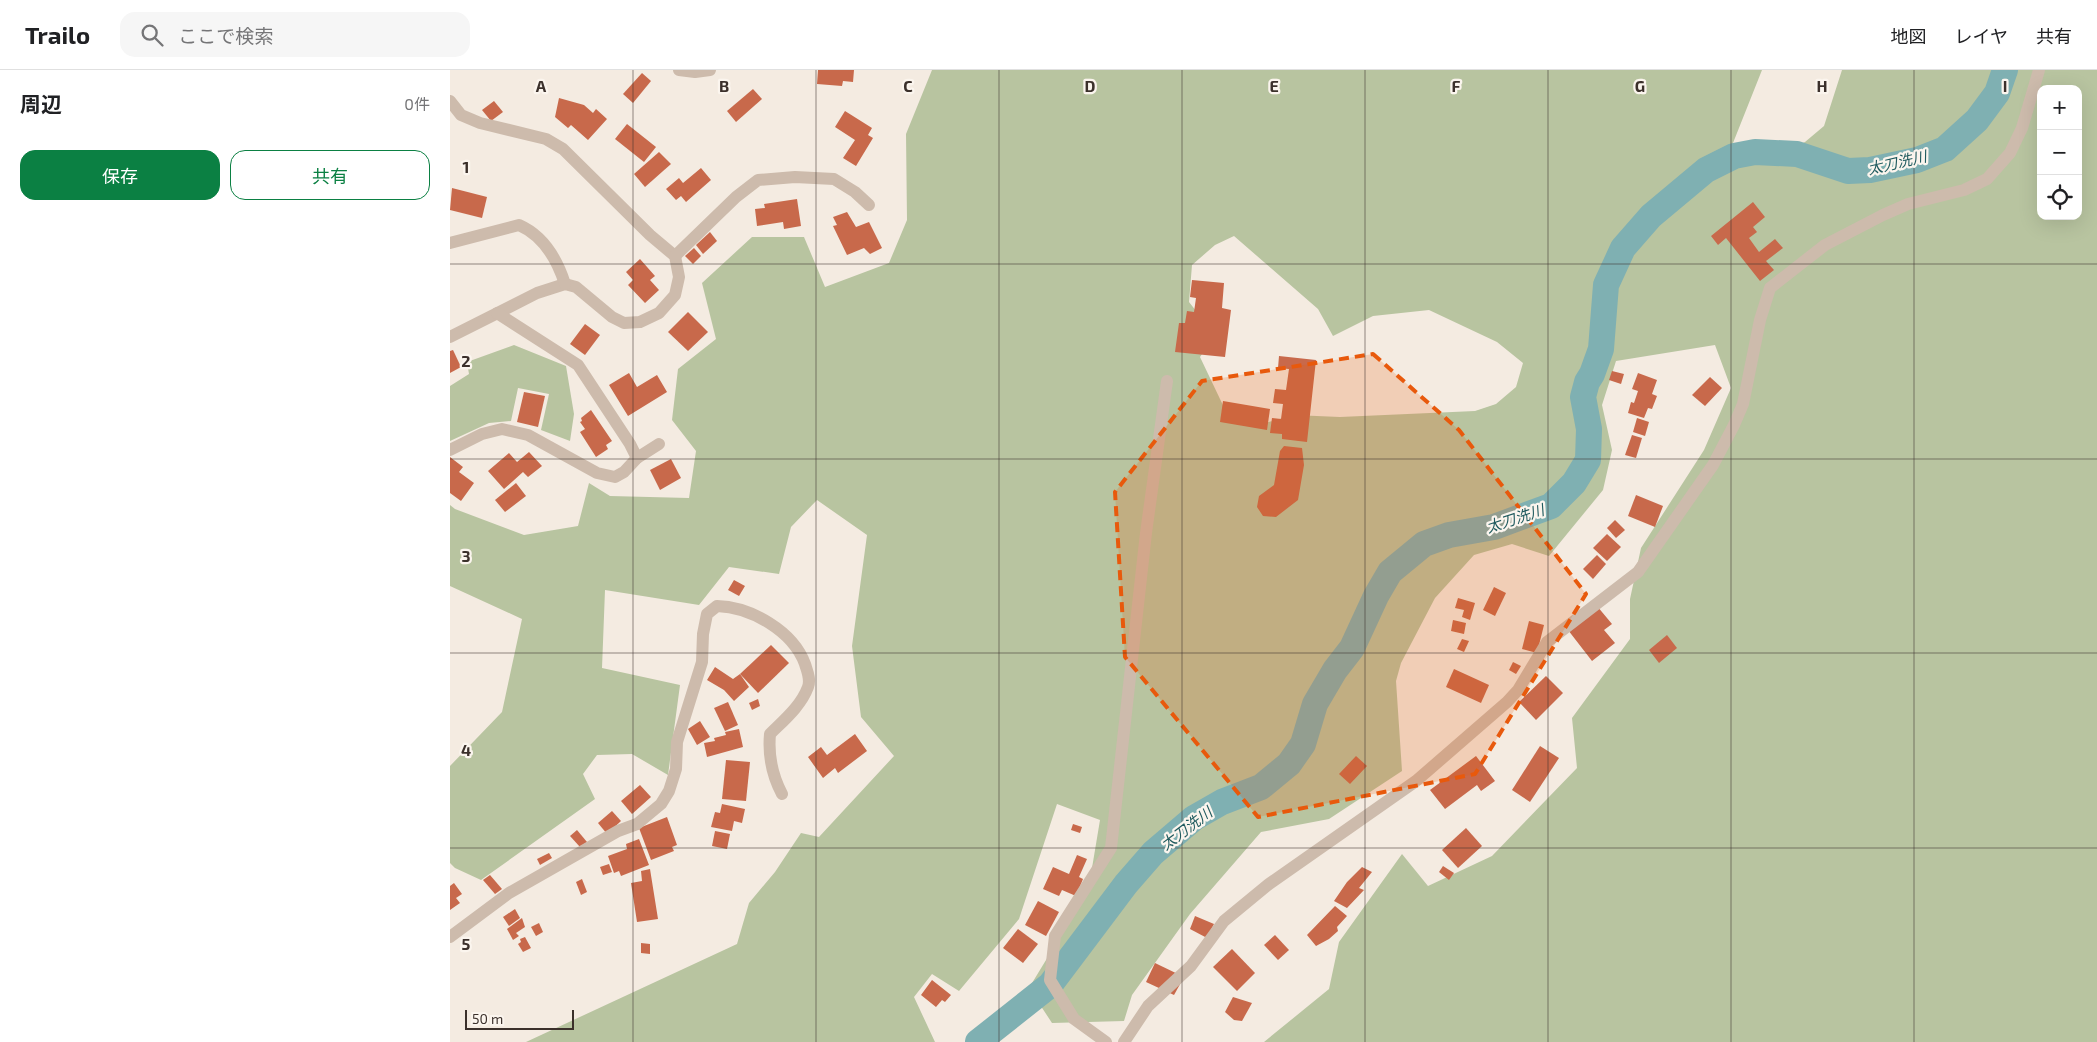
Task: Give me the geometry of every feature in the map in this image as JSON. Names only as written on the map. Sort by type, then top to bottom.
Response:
[{"type":"street","points":[[679,70],[695,72],[710,70]]},
{"type":"street","points":[[1124,1042],[1148,1006],[1191,966],[1224,921],[1270,884],[1423,775],[1507,702],[1518,690],[1548,642],[1638,572],[1713,464],[1734,425],[1743,404],[1760,320],[1770,288],[1825,245],[1883,215],[1908,204],[1964,190],[1986,179],[2010,152],[2022,128],[2039,70]]},
{"type":"street","points":[[450,102],[461,115],[546,140],[563,150],[674,256],[679,277],[675,295],[659,313],[640,322],[624,323],[612,317],[576,287],[565,284],[537,292],[450,337]]},
{"type":"street","points":[[674,256],[736,197],[758,180],[795,177],[834,179],[855,192],[869,204]]},
{"type":"street","points":[[450,243],[519,225],[528,228],[555,257],[565,284]]},
{"type":"street","points":[[497,313],[578,365],[630,444],[637,458]]},
{"type":"street","points":[[1106,1042],[1074,1018],[1050,980],[1056,936],[1111,848],[1146,533],[1167,381]]},
{"type":"street","points":[[450,450],[482,434],[502,430],[528,435],[597,472],[615,478],[624,472],[637,458],[659,444]]},
{"type":"street","points":[[450,937],[509,893],[618,831],[637,824],[661,804],[670,791],[676,769],[677,742],[702,662],[703,634],[708,614],[717,606],[732,606],[775,627],[793,644],[809,674],[809,685],[800,702],[770,734],[770,763],[782,794]]},
{"type":"highlighted area","points":[[1373,354],[1459,430],[1586,594],[1475,774],[1258,817],[1125,657],[1115,492],[1202,381]]},
{"type":"green space","points":[[932,70],[1762,70],[1733,143],[1780,153],[1805,142],[1824,126],[1842,70],[2097,70],[2097,1042],[1264,1042],[1329,989],[1339,942],[1402,854],[1428,886],[1492,856],[1577,768],[1572,718],[1630,639],[1630,599],[1641,548],[1704,450],[1731,388],[1715,345],[1616,361],[1602,405],[1612,450],[1603,490],[1549,556],[1512,544],[1474,555],[1435,598],[1401,663],[1396,681],[1402,771],[1329,819],[1261,832],[1190,914],[1132,995],[1124,1021],[1052,1023],[1029,988],[1074,914],[1092,868],[1100,820],[1057,804],[1019,919],[959,991],[932,974],[914,997],[935,1042],[526,1042],[737,944],[749,903],[775,872],[801,833],[819,837],[894,756],[861,717],[852,646],[867,535],[817,500],[791,527],[779,574],[729,567],[699,605],[605,590],[602,668],[680,685],[668,775],[632,754],[597,755],[583,774],[595,799],[481,880],[455,868],[450,863],[450,766],[502,712],[522,619],[450,586],[450,505],[455,509],[524,535],[578,526],[589,483],[610,496],[689,498],[696,451],[672,420],[678,369],[716,339],[702,283],[752,237],[804,237],[825,287],[889,263],[907,220],[906,134]],"holes":[[[1234,236],[1318,309],[1333,336],[1373,316],[1429,310],[1497,342],[1523,363],[1516,387],[1496,404],[1475,411],[1340,417],[1293,415],[1262,424],[1230,420],[1200,357],[1215,335],[1189,302],[1192,265],[1215,245]]]},
{"type":"green space","points":[[514,345],[566,366],[574,414],[570,441],[541,430],[549,394],[518,388],[511,421],[489,423],[450,441],[450,386],[469,374],[467,362]]},
{"type":"building","points":[[818,70],[854,70],[853,82],[843,81],[842,86],[817,84]]},
{"type":"building","points":[[642,73],[651,81],[633,103],[623,94]]},
{"type":"building","points":[[753,89],[762,99],[736,122],[727,111]]},
{"type":"building","points":[[559,98],[584,105],[593,113],[596,109],[607,119],[588,140],[571,125],[568,128],[555,117]]},
{"type":"building","points":[[494,101],[503,112],[491,121],[482,110]]},
{"type":"building","points":[[845,111],[872,128],[868,135],[873,138],[856,166],[843,158],[855,140],[835,127]]},
{"type":"building","points":[[627,124],[656,147],[644,162],[615,139]]},
{"type":"building","points":[[659,152],[671,164],[645,187],[634,174]]},
{"type":"building","points":[[701,168],[711,180],[686,202],[681,196],[676,200],[666,189],[679,178],[683,183]]},
{"type":"building","points":[[452,188],[487,197],[482,218],[450,210]]},
{"type":"building","points":[[797,199],[801,226],[784,229],[783,222],[757,226],[755,209],[765,208],[764,204]]},
{"type":"building","points":[[1753,202],[1765,217],[1753,227],[1757,232],[1749,238],[1759,252],[1775,239],[1783,248],[1766,261],[1774,270],[1760,281],[1726,238],[1718,245],[1711,236]]},
{"type":"building","points":[[847,212],[856,227],[869,222],[882,248],[870,254],[864,248],[847,255],[833,226],[837,225],[833,217]]},
{"type":"building","points":[[710,232],[717,241],[703,254],[696,245]]},
{"type":"building","points":[[694,248],[701,256],[693,264],[685,256]]},
{"type":"building","points":[[640,259],[655,276],[650,280],[659,290],[645,303],[628,285],[633,280],[626,272]]},
{"type":"building","points":[[1192,280],[1224,283],[1222,308],[1231,310],[1225,357],[1175,352],[1179,323],[1185,323],[1187,311],[1194,312],[1196,298],[1190,297]]},
{"type":"building","points":[[688,312],[708,332],[688,351],[668,332]]},
{"type":"building","points":[[585,324],[600,335],[585,355],[570,344]]},
{"type":"building","points":[[453,350],[461,367],[450,373],[450,351]]},
{"type":"building","points":[[1279,356],[1316,360],[1307,442],[1282,439],[1282,434],[1270,433],[1272,418],[1281,419],[1283,404],[1273,403],[1275,389],[1286,390],[1289,369],[1278,368]]},
{"type":"building","points":[[1612,371],[1624,374],[1621,384],[1609,380]]},
{"type":"building","points":[[629,373],[637,387],[657,375],[667,392],[628,416],[609,385]]},
{"type":"building","points":[[1638,373],[1657,380],[1652,394],[1657,396],[1652,409],[1648,408],[1644,418],[1628,413],[1631,402],[1634,403],[1638,391],[1632,389]]},
{"type":"building","points":[[1710,377],[1722,388],[1705,406],[1692,395]]},
{"type":"building","points":[[524,392],[545,396],[538,427],[517,422]]},
{"type":"building","points":[[1223,401],[1270,409],[1267,430],[1220,422]]},
{"type":"building","points":[[591,410],[612,441],[606,445],[608,449],[596,457],[580,432],[585,429],[580,422],[582,421],[581,418]]},
{"type":"building","points":[[1637,418],[1649,422],[1645,436],[1633,432]]},
{"type":"building","points":[[1632,435],[1642,438],[1636,458],[1625,455]]},
{"type":"building","points":[[1284,446],[1302,448],[1304,465],[1298,500],[1276,517],[1263,516],[1257,507],[1259,496],[1274,485],[1280,451]]},
{"type":"building","points":[[529,452],[542,466],[528,477],[523,472],[504,489],[488,471],[509,453],[517,462]]},
{"type":"building","points":[[450,457],[463,467],[459,472],[474,483],[461,501],[450,493]]},
{"type":"building","points":[[671,459],[681,478],[660,490],[650,470]]},
{"type":"building","points":[[516,483],[526,496],[505,512],[495,500]]},
{"type":"building","points":[[1636,495],[1663,506],[1655,527],[1628,516]]},
{"type":"building","points":[[1615,520],[1625,530],[1616,538],[1607,528]]},
{"type":"building","points":[[1607,534],[1621,547],[1607,561],[1593,548]]},
{"type":"building","points":[[1597,555],[1606,564],[1593,579],[1583,569]]},
{"type":"building","points":[[734,580],[745,586],[739,596],[728,590]]},
{"type":"building","points":[[1494,587],[1506,593],[1495,616],[1483,610]]},
{"type":"building","points":[[1458,598],[1475,603],[1470,620],[1462,617],[1464,610],[1455,608]]},
{"type":"building","points":[[1597,606],[1612,624],[1604,630],[1615,643],[1592,661],[1568,630]]},
{"type":"building","points":[[1453,620],[1466,623],[1464,634],[1451,631]]},
{"type":"building","points":[[1529,621],[1544,625],[1537,653],[1522,649]]},
{"type":"building","points":[[1667,635],[1677,648],[1659,663],[1649,650]]},
{"type":"building","points":[[1462,639],[1469,641],[1464,652],[1457,649]]},
{"type":"building","points":[[771,645],[789,663],[758,693],[740,674]]},
{"type":"building","points":[[1513,662],[1521,666],[1516,674],[1509,670]]},
{"type":"building","points":[[715,667],[733,679],[740,674],[749,687],[734,701],[724,690],[707,680]]},
{"type":"building","points":[[1454,669],[1489,685],[1481,703],[1446,687]]},
{"type":"building","points":[[1546,676],[1563,693],[1536,720],[1519,702]]},
{"type":"building","points":[[758,699],[760,706],[752,710],[749,703]]},
{"type":"building","points":[[728,702],[738,725],[725,731],[714,708]]},
{"type":"building","points":[[700,721],[710,737],[697,745],[688,729]]},
{"type":"building","points":[[739,729],[743,747],[707,757],[704,743],[715,741],[714,738],[726,735],[725,732]]},
{"type":"building","points":[[855,734],[867,751],[838,773],[835,768],[823,778],[808,757],[821,747],[827,755]]},
{"type":"building","points":[[1540,746],[1559,758],[1530,802],[1512,790]]},
{"type":"building","points":[[1356,756],[1367,766],[1350,784],[1339,774]]},
{"type":"building","points":[[1476,756],[1495,781],[1481,791],[1477,785],[1445,809],[1430,790]]},
{"type":"building","points":[[726,760],[750,762],[746,801],[722,799]]},
{"type":"building","points":[[640,785],[651,797],[632,814],[621,801]]},
{"type":"building","points":[[722,804],[745,809],[742,823],[734,821],[732,831],[711,827],[715,812],[720,813]]},
{"type":"building","points":[[612,811],[621,821],[607,834],[598,823]]},
{"type":"building","points":[[667,817],[677,845],[672,847],[674,851],[651,860],[639,828]]},
{"type":"building","points":[[1073,824],[1082,827],[1080,833],[1071,830]]},
{"type":"building","points":[[1466,828],[1482,846],[1458,868],[1442,850]]},
{"type":"building","points":[[577,830],[587,842],[580,847],[570,836]]},
{"type":"building","points":[[715,831],[730,834],[727,849],[712,846]]},
{"type":"building","points":[[639,839],[649,865],[621,876],[619,871],[614,873],[608,856],[627,849],[626,844]]},
{"type":"building","points":[[549,853],[552,858],[540,865],[537,859]]},
{"type":"building","points":[[1077,855],[1087,859],[1079,877],[1083,879],[1076,896],[1062,890],[1059,896],[1043,889],[1053,867],[1069,874]]},
{"type":"building","points":[[609,864],[612,872],[603,875],[600,867]]},
{"type":"building","points":[[1443,866],[1454,873],[1449,880],[1439,872]]},
{"type":"building","points":[[1362,867],[1372,872],[1359,888],[1364,890],[1347,908],[1334,901],[1347,882]]},
{"type":"building","points":[[650,869],[658,919],[637,922],[631,883],[642,881],[641,871]]},
{"type":"building","points":[[490,875],[502,889],[495,894],[483,880]]},
{"type":"building","points":[[582,879],[587,892],[581,895],[576,882]]},
{"type":"building","points":[[454,883],[462,894],[456,898],[460,903],[450,910],[450,886]]},
{"type":"building","points":[[1038,901],[1059,912],[1046,936],[1025,925]]},
{"type":"building","points":[[1335,906],[1347,916],[1337,927],[1338,931],[1329,939],[1316,946],[1307,935]]},
{"type":"building","points":[[515,909],[520,918],[509,926],[503,917]]},
{"type":"building","points":[[1195,916],[1214,924],[1207,938],[1190,929]]},
{"type":"building","points":[[522,918],[525,927],[516,933],[519,936],[513,940],[507,929]]},
{"type":"building","points":[[539,923],[543,932],[536,936],[531,927]]},
{"type":"building","points":[[1018,929],[1038,944],[1023,963],[1003,948]]},
{"type":"building","points":[[1275,935],[1289,950],[1278,960],[1264,945]]},
{"type":"building","points":[[525,937],[531,948],[523,952],[518,944],[521,942],[520,939]]},
{"type":"building","points":[[641,943],[650,944],[650,954],[641,953]]},
{"type":"building","points":[[1232,949],[1255,973],[1237,991],[1213,967]]},
{"type":"building","points":[[1155,963],[1184,977],[1174,995],[1146,982]]},
{"type":"building","points":[[932,980],[951,995],[945,1002],[942,1000],[936,1007],[921,995]]},
{"type":"building","points":[[1233,997],[1252,1003],[1242,1021],[1234,1020],[1225,1012]]},
{"type":"waterway","name":"太刀洗川","points":[[978,1042],[1050,985],[1126,884],[1153,853],[1194,818],[1222,802],[1261,787],[1289,764],[1303,744],[1315,704],[1335,670],[1352,648],[1376,596],[1390,572],[1424,544],[1449,535],[1494,527],[1551,506],[1574,483],[1588,460],[1589,429],[1583,397],[1587,382],[1601,349],[1606,285],[1623,248],[1651,216],[1706,170],[1734,156],[1755,152],[1797,154],[1848,171],[1870,170],[1917,160],[1945,149],[1977,120],[1997,93],[2005,70]]}]
